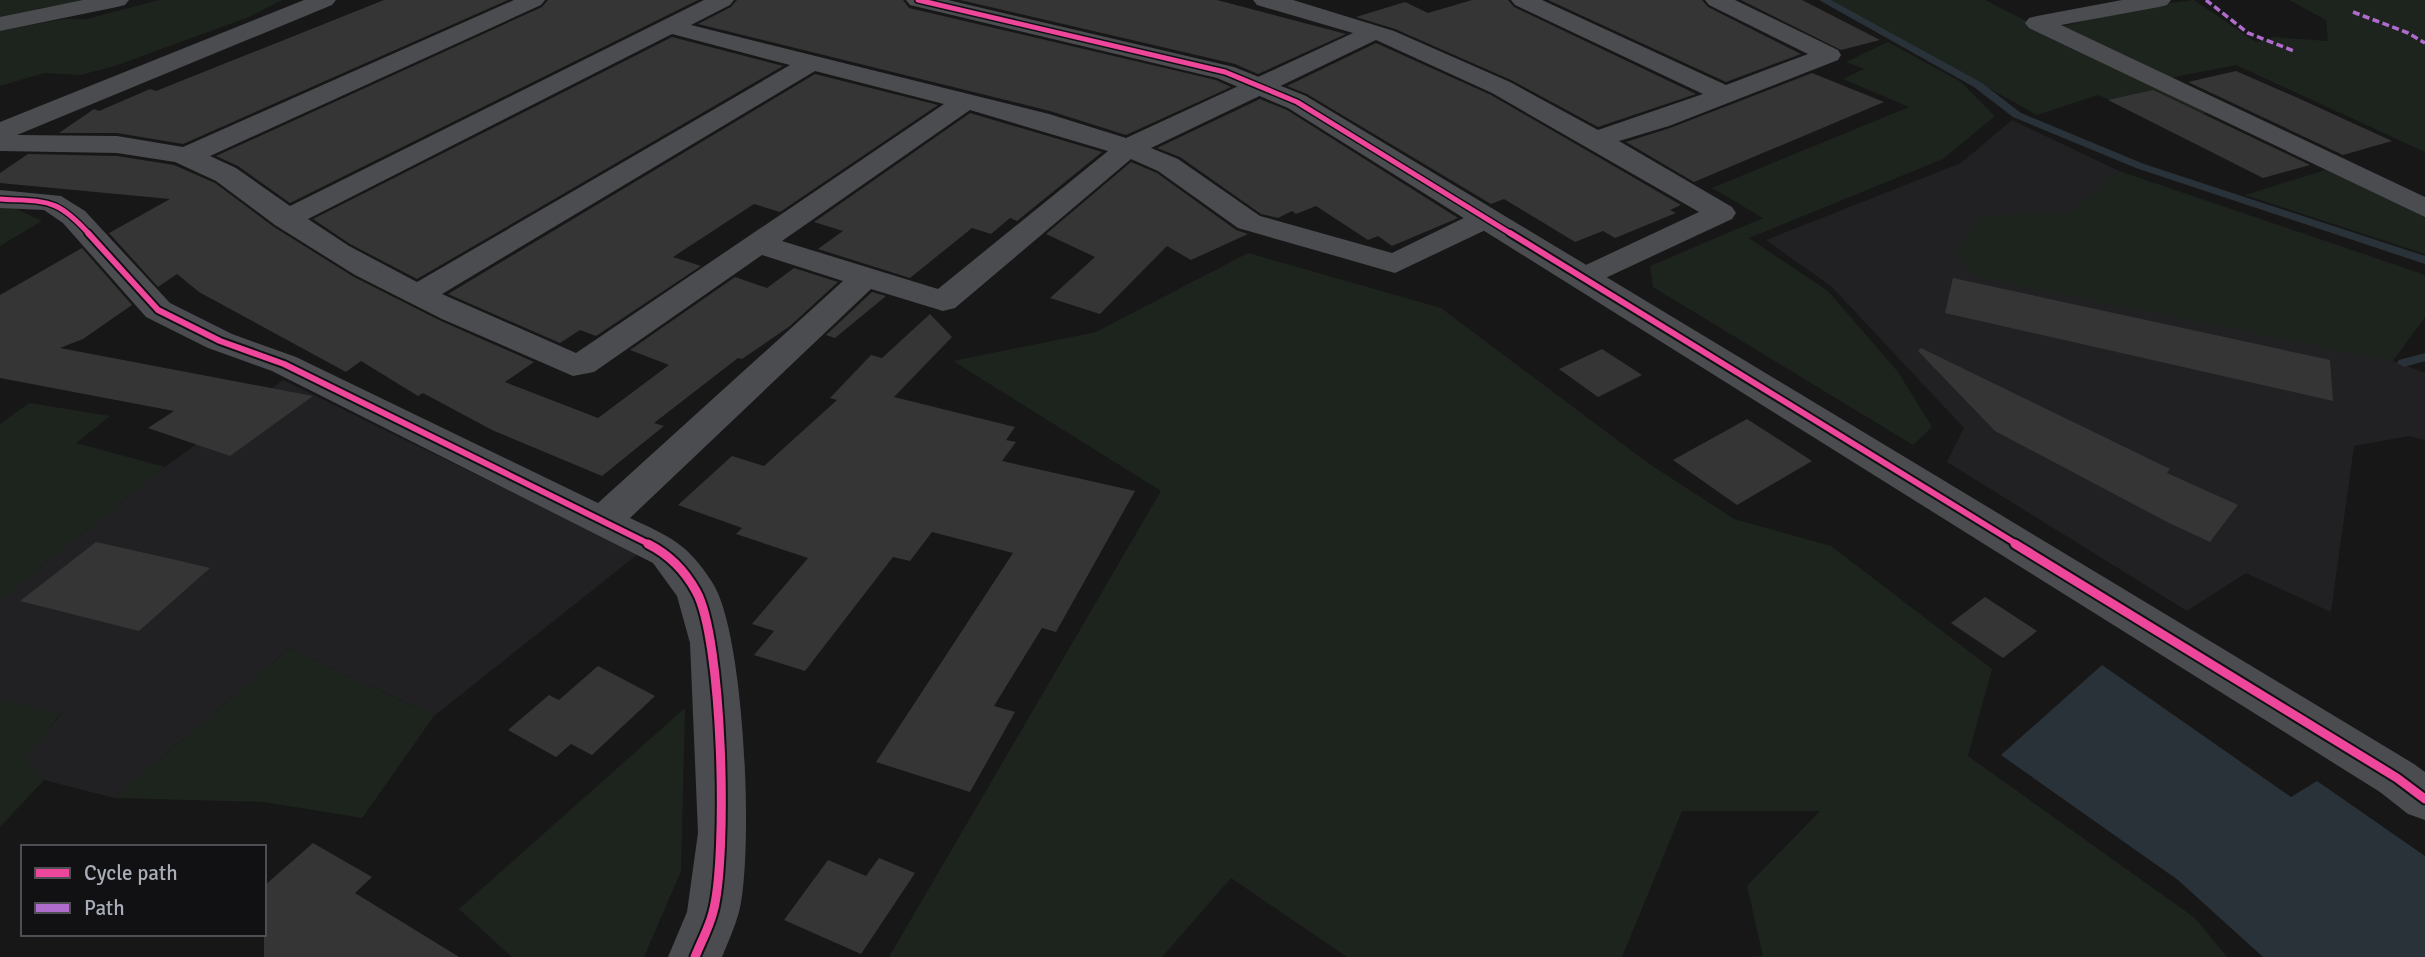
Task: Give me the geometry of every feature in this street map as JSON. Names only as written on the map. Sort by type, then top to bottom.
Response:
[{"type":"street","points":[[0,24],[117,0]]},
{"type":"street","points":[[0,132],[324,0]]},
{"type":"street","points":[[186,156],[533,0]]},
{"type":"street","points":[[286,219],[722,0]]},
{"type":"street","points":[[918,0],[1225,72],[1297,102],[2397,778],[2425,799]]},
{"type":"street","points":[[1523,0],[1724,94]]},
{"type":"street","points":[[1596,139],[1660,120],[1829,55],[1717,0]]},
{"type":"street","points":[[2159,0],[2037,23],[2425,208]]},
{"type":"street","points":[[1272,1],[1424,52],[1596,139],[1721,213],[1584,278]]},
{"type":"street","points":[[671,27],[966,101],[1128,148],[1168,165],[1249,222],[1395,264],[1485,219]]},
{"type":"street","points":[[761,245],[943,301],[1128,148],[1372,33]]},
{"type":"street","points":[[419,294],[812,62]]},
{"type":"street","points":[[0,143],[121,146],[186,156],[215,168],[337,253],[573,365],[582,365],[761,245],[966,101]]},
{"type":"street","points":[[0,199],[51,202],[74,217],[158,310],[220,341],[284,364],[667,553],[696,592],[712,643],[723,833],[713,912],[695,957]]},
{"type":"street","points":[[604,520],[866,277]]},
{"type":"shaded area","points":[[0,0],[93,0],[41,8],[0,19]]},
{"type":"shaded area","points":[[159,0],[282,0],[249,17],[115,66],[80,75],[44,73],[0,86],[0,31],[63,19],[87,19]]},
{"type":"shaded area","points":[[1830,0],[1985,0],[2207,113],[2160,122],[2098,95],[2037,115]]},
{"type":"shaded area","points":[[2194,0],[2256,42],[2273,37],[2328,41],[2326,20],[2289,0],[2425,0],[2425,152],[2236,65],[2170,78],[2059,27],[2153,5]]},
{"type":"shaded area","points":[[1888,42],[1961,82],[1995,116],[1943,159],[1749,238],[1828,291],[1898,372],[1932,427],[1913,445],[1653,287],[1650,266],[1763,218],[1712,188],[1909,107],[1843,79],[1864,69],[1846,62]]},
{"type":"shaded area","points":[[2012,120],[2119,171],[2425,275],[2425,317],[2393,361],[2425,373],[2425,440],[2409,436],[2354,446],[2331,612],[2246,573],[2187,611],[1947,462],[1964,428],[1832,287],[1766,240],[1961,163]]},
{"type":"shaded area","points":[[2328,169],[2425,215],[2425,254],[2245,195]]},
{"type":"shaded area","points":[[2119,171],[2425,275],[2425,317],[2392,361],[1979,278],[1956,256],[1979,216],[2072,212]]},
{"type":"shaded area","points":[[0,206],[12,207],[42,221],[0,246]]},
{"type":"shaded area","points":[[1248,253],[1441,308],[1648,463],[1734,519],[1831,546],[1992,669],[1968,756],[2195,918],[2227,957],[1750,957],[1763,956],[1747,886],[1820,811],[1682,811],[1622,957],[1347,957],[1231,878],[1162,957],[889,957],[1161,491],[953,361],[1096,332]]},
{"type":"shaded area","points":[[283,380],[638,554],[434,716],[290,648],[114,798],[44,780],[24,759],[61,714],[0,700],[0,600],[165,467]]},
{"type":"shaded area","points":[[29,403],[110,416],[76,443],[165,467],[0,600],[0,424]]},
{"type":"shaded area","points":[[290,648],[434,716],[362,818],[264,802],[114,798]]},
{"type":"shaded area","points":[[2102,665],[2291,797],[2317,781],[2425,856],[2425,957],[2263,957],[2178,880],[2001,755]]},
{"type":"shaded area","points":[[0,700],[61,713],[25,759],[44,780],[0,827]]},
{"type":"shaded area","points":[[685,708],[681,871],[644,957],[512,957],[459,909]]},
{"type":"building","points":[[384,0],[508,0],[183,144],[117,133],[59,133],[94,109],[99,111],[150,89],[156,91]]},
{"type":"building","points":[[548,0],[698,0],[290,203],[238,166],[216,156],[542,7]]},
{"type":"building","points":[[737,0],[903,0],[909,8],[1216,80],[1231,87],[1126,135],[1050,111],[698,24],[731,7]]},
{"type":"building","points":[[960,0],[1217,0],[1346,34],[1258,74],[1235,64]]},
{"type":"building","points":[[1472,0],[1508,0],[1514,7],[1696,94],[1598,127],[1511,80],[1395,29],[1356,17],[1405,2],[1428,13]]},
{"type":"building","points":[[1548,0],[1702,0],[1708,7],[1801,54],[1726,82]]},
{"type":"building","points":[[1741,0],[1802,0],[1880,40],[1841,50]]},
{"type":"building","points":[[672,37],[783,66],[417,279],[350,244],[313,219]]},
{"type":"building","points":[[1376,43],[1491,95],[1681,205],[1670,210],[1676,213],[1615,238],[1603,231],[1575,242],[1504,199],[1491,204],[1307,94],[1287,86]]},
{"type":"building","points":[[2236,71],[2392,141],[2343,155],[2188,82]]},
{"type":"building","points":[[1812,73],[1884,102],[1694,182],[1626,142],[1670,128]]},
{"type":"building","points":[[815,74],[938,105],[780,212],[754,204],[673,257],[701,266],[596,336],[580,330],[560,343],[448,294]]},
{"type":"building","points":[[2153,90],[2310,165],[2263,178],[2108,100]]},
{"type":"building","points":[[1260,99],[1287,110],[1458,218],[1392,246],[1378,236],[1368,240],[1316,206],[1296,214],[1292,211],[1278,218],[1261,214],[1180,157],[1157,148]]},
{"type":"building","points":[[970,113],[1102,152],[1017,221],[1010,218],[991,234],[972,228],[910,278],[818,249],[843,231],[814,222]]},
{"type":"building","points":[[28,154],[117,156],[174,165],[215,183],[274,227],[354,277],[441,321],[534,362],[505,382],[598,418],[669,365],[630,350],[735,277],[767,288],[794,268],[838,282],[790,326],[742,359],[738,358],[654,423],[664,426],[602,476],[492,430],[423,393],[418,396],[361,361],[346,372],[199,292],[177,274],[158,287],[109,233],[170,199],[0,183],[0,173]]},
{"type":"building","points":[[1131,162],[1157,173],[1236,230],[1248,234],[1191,260],[1167,246],[1100,314],[1050,298],[1095,257],[1046,234]]},
{"type":"building","points":[[82,248],[132,305],[83,339],[60,348],[313,396],[230,456],[148,428],[174,411],[0,378],[0,295]]},
{"type":"building","points":[[1953,278],[2330,360],[2333,401],[1945,313]]},
{"type":"building","points":[[872,292],[886,296],[835,338],[826,335]]},
{"type":"building","points":[[930,314],[952,337],[894,397],[1015,427],[1006,440],[1016,442],[1002,461],[1135,491],[1056,632],[1042,628],[994,706],[1015,712],[970,792],[876,762],[1013,553],[932,532],[910,561],[893,557],[805,671],[754,655],[774,631],[752,624],[808,558],[736,534],[742,528],[678,505],[732,456],[764,466],[837,400],[830,398],[871,355],[882,358]]},
{"type":"building","points":[[1921,348],[2170,469],[2167,473],[2238,505],[2210,542],[2167,522],[1995,431],[1918,351]]},
{"type":"building","points":[[1602,349],[1642,375],[1598,397],[1559,369]]},
{"type":"building","points":[[1747,419],[1812,461],[1737,505],[1673,460]]},
{"type":"building","points":[[96,542],[210,568],[139,631],[20,601]]},
{"type":"building","points":[[1985,597],[2037,631],[2003,658],[1951,623]]},
{"type":"building","points":[[598,666],[655,696],[592,755],[571,744],[556,757],[508,730],[549,695],[559,700]]},
{"type":"building","points":[[313,843],[372,877],[355,893],[459,957],[264,957],[266,884]]},
{"type":"building","points":[[879,858],[915,873],[861,954],[784,920],[828,860],[866,876]]},
{"type":"waterway","points":[[1824,0],[1978,85],[2017,115],[2140,166],[2425,260]]},
{"type":"waterway","points":[[2404,363],[2425,357]]},
{"type":"marked path","points":[[2206,0],[2248,33],[2294,51]]},
{"type":"marked path","points":[[2353,12],[2408,33],[2425,43]]},
{"type":"cycle path","points":[[918,0],[1225,72],[1297,102],[2397,778],[2425,799]]},
{"type":"cycle path","points":[[0,199],[51,202],[74,217],[158,310],[220,341],[284,364],[667,553],[697,592],[712,643],[723,833],[713,912],[695,957]]}]
